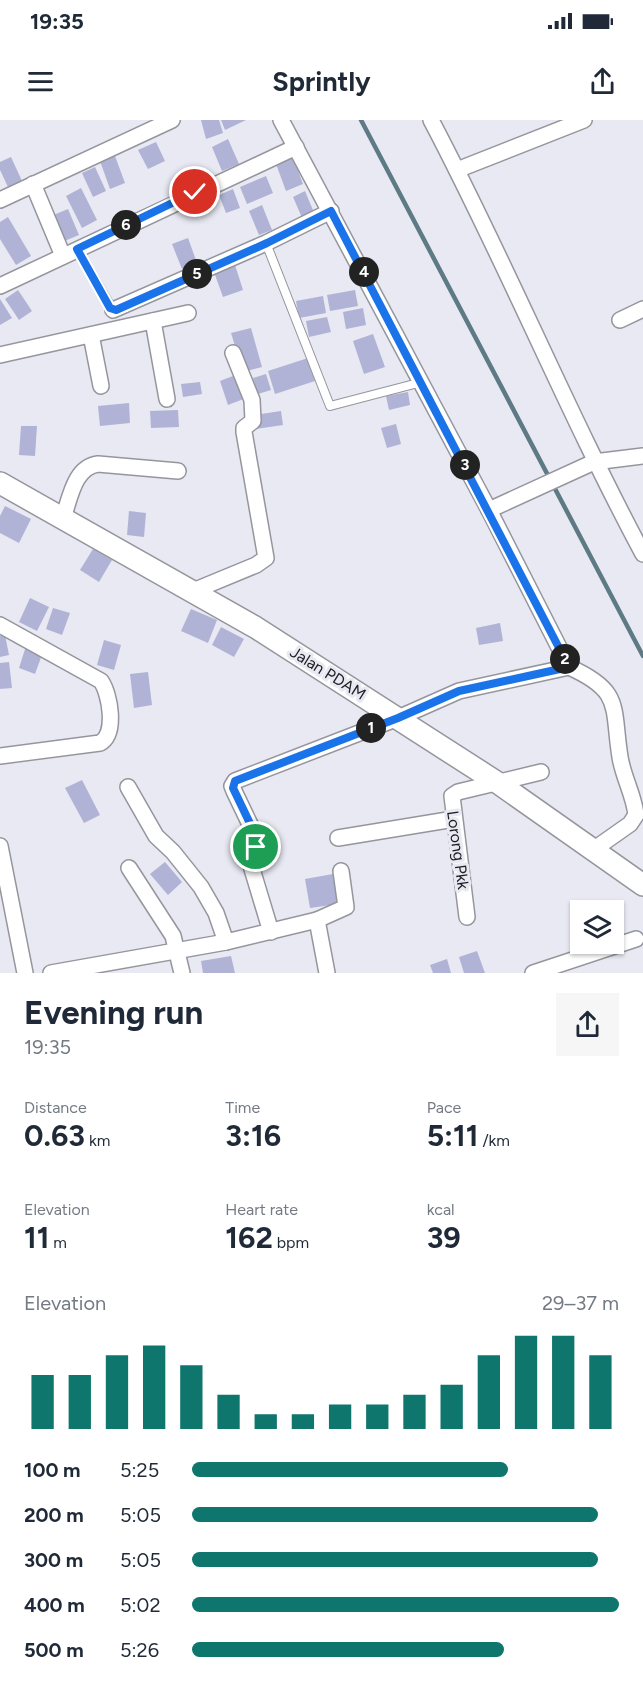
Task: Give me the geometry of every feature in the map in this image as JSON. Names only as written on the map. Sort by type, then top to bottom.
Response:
[{"type":"street","points":[[0,200],[172,120]]},
{"type":"street","points":[[281,120],[422,382],[569,667],[590,677],[603,687],[611,698],[617,721],[620,758],[634,800],[636,815],[630,824],[593,850]]},
{"type":"street","points":[[431,120],[457,170],[594,462],[643,554]]},
{"type":"street","points":[[457,170],[584,120]]},
{"type":"street","points":[[0,286],[296,147]]},
{"type":"street","points":[[33,184],[70,253]]},
{"type":"street","points":[[113,310],[267,243],[331,211]]},
{"type":"street","points":[[620,320],[643,309]]},
{"type":"street","points":[[0,355],[189,313]]},
{"type":"street","points":[[153,321],[167,399]]},
{"type":"street","points":[[91,335],[101,386]]},
{"type":"street","points":[[192,591],[256,565],[266,558],[244,432],[244,428],[253,421],[252,400],[234,353]]},
{"type":"street","points":[[489,510],[594,462],[643,456]]},
{"type":"street","points":[[63,518],[80,473],[86,467],[98,464],[178,471]]},
{"type":"street","name":"Jalan PDAM","points":[[0,483],[255,627],[498,783],[643,885]]},
{"type":"street","points":[[0,625],[101,681],[106,691],[110,731],[106,740],[100,743],[0,756]]},
{"type":"street","points":[[271,932],[249,859],[250,852],[257,845],[256,839],[234,791],[233,783],[398,718],[459,691],[569,667]]},
{"type":"street","points":[[498,783],[541,772]]},
{"type":"street","name":"Lorong Pkk","points":[[467,916],[451,801],[453,794],[498,783]]},
{"type":"street","points":[[128,787],[156,836],[173,852],[201,887],[216,914],[226,942]]},
{"type":"street","points":[[339,837],[454,819]]},
{"type":"street","points":[[0,846],[26,973]]},
{"type":"street","points":[[129,868],[160,913],[178,951],[182,973]]},
{"type":"street","points":[[51,973],[226,942],[317,920],[346,907],[341,870]]},
{"type":"street","points":[[317,920],[327,973]]},
{"type":"street","points":[[533,973],[636,939]]},
{"type":"lane","points":[[267,243],[330,406],[422,382]]},
{"type":"lane","points":[[70,253],[113,310]]},
{"type":"building","points":[[201,120],[219,120],[223,133],[206,139]]},
{"type":"building","points":[[221,120],[246,120],[225,130]]},
{"type":"building","points":[[228,139],[239,164],[222,171],[212,147]]},
{"type":"building","points":[[156,142],[165,161],[148,169],[138,150]]},
{"type":"building","points":[[115,156],[125,183],[110,189],[100,161]]},
{"type":"building","points":[[11,157],[22,181],[8,187],[0,170],[0,162]]},
{"type":"building","points":[[293,157],[303,184],[286,191],[276,164]]},
{"type":"building","points":[[95,167],[106,191],[93,197],[82,173]]},
{"type":"building","points":[[266,176],[273,193],[247,204],[240,187]]},
{"type":"building","points":[[81,188],[97,220],[82,228],[66,196]]},
{"type":"building","points":[[233,189],[240,208],[226,213],[219,195]]},
{"type":"building","points":[[305,191],[315,215],[303,220],[293,197]]},
{"type":"building","points":[[262,205],[272,230],[259,235],[249,211]]},
{"type":"building","points":[[68,209],[79,235],[62,242],[51,216]]},
{"type":"building","points":[[8,217],[31,256],[16,265],[0,239],[0,222]]},
{"type":"building","points":[[188,238],[197,263],[182,269],[172,244]]},
{"type":"building","points":[[235,265],[243,290],[223,297],[214,272]]},
{"type":"building","points":[[18,290],[32,311],[19,320],[5,299]]},
{"type":"building","points":[[355,290],[358,306],[330,311],[327,295]]},
{"type":"building","points":[[323,296],[326,313],[299,318],[296,301]]},
{"type":"building","points":[[0,299],[12,318],[0,325]]},
{"type":"building","points":[[363,308],[366,325],[346,329],[343,312]]},
{"type":"building","points":[[327,317],[331,332],[309,337],[306,321]]},
{"type":"building","points":[[251,328],[262,367],[243,372],[231,333]]},
{"type":"building","points":[[373,334],[385,367],[364,374],[353,341]]},
{"type":"building","points":[[308,358],[315,381],[275,394],[268,371]]},
{"type":"building","points":[[238,374],[246,398],[228,405],[220,381]]},
{"type":"building","points":[[266,374],[271,390],[258,394],[253,378]]},
{"type":"building","points":[[200,382],[202,394],[183,397],[181,384]]},
{"type":"building","points":[[408,392],[410,405],[389,410],[386,396]]},
{"type":"building","points":[[129,403],[130,423],[100,426],[98,406]]},
{"type":"building","points":[[178,410],[179,427],[151,428],[150,411]]},
{"type":"building","points":[[281,411],[283,425],[256,429],[254,415]]},
{"type":"building","points":[[396,424],[401,444],[387,448],[381,428]]},
{"type":"building","points":[[21,426],[37,426],[35,456],[19,455]]},
{"type":"building","points":[[5,506],[31,519],[19,543],[0,533],[0,516]]},
{"type":"building","points":[[129,511],[146,513],[144,537],[127,535]]},
{"type":"building","points":[[93,549],[112,560],[99,582],[80,570]]},
{"type":"building","points":[[30,598],[49,607],[37,631],[19,622]]},
{"type":"building","points":[[53,608],[70,613],[62,635],[46,629]]},
{"type":"building","points":[[191,609],[217,620],[208,643],[181,631]]},
{"type":"building","points":[[500,623],[503,641],[479,645],[476,628]]},
{"type":"building","points":[[221,627],[244,639],[234,657],[212,645]]},
{"type":"building","points":[[5,635],[9,655],[0,657],[0,636]]},
{"type":"building","points":[[104,640],[121,645],[114,670],[97,665]]},
{"type":"building","points":[[26,646],[43,652],[35,674],[19,668]]},
{"type":"building","points":[[9,662],[12,688],[0,689],[0,663]]},
{"type":"building","points":[[148,672],[152,705],[134,708],[130,674]]},
{"type":"building","points":[[82,780],[100,815],[84,823],[65,788]]},
{"type":"building","points":[[165,862],[182,882],[168,895],[150,874]]},
{"type":"building","points":[[333,874],[338,904],[310,908],[305,879]]},
{"type":"building","points":[[477,951],[485,973],[464,973],[459,957]]},
{"type":"building","points":[[231,956],[235,973],[203,973],[201,961]]},
{"type":"building","points":[[447,959],[451,973],[433,973],[430,965]]},
{"type":"waterway","points":[[361,120],[643,656]]},
{"type":"route","points":[[195,192],[77,249],[110,308],[116,310],[267,243],[331,211],[569,667],[459,691],[398,718],[235,781],[232,786],[255,834],[256,847]]}]
